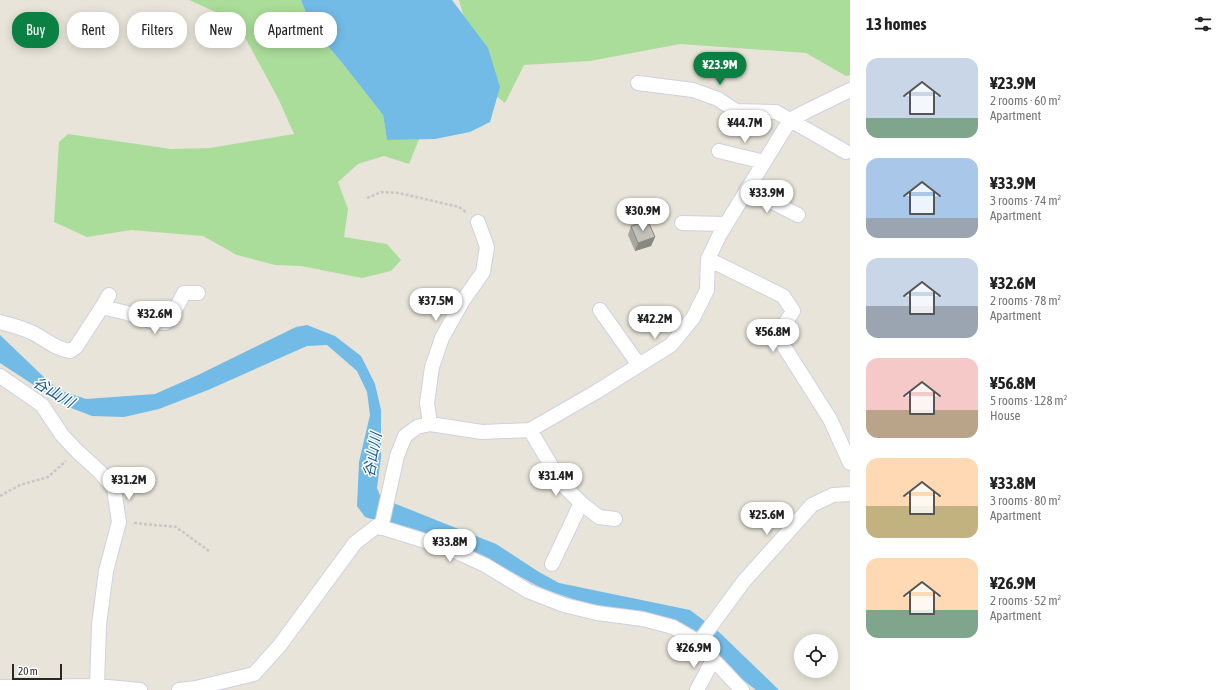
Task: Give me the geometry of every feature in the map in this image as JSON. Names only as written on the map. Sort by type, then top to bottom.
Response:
[{"type":"street","points":[[638,83],[693,90],[718,99],[736,112],[776,112],[846,152]]},
{"type":"street","points":[[381,528],[397,456],[405,436],[417,427],[430,424],[482,432],[530,430],[596,392],[671,345],[693,318],[707,290],[708,259],[725,224],[790,120],[850,90]]},
{"type":"street","points":[[719,151],[764,162]]},
{"type":"street","points":[[747,189],[798,214]]},
{"type":"street","points":[[430,424],[428,403],[431,374],[442,338],[462,302],[483,272],[487,247],[478,222]]},
{"type":"street","points":[[682,223],[725,224]]},
{"type":"street","points":[[708,259],[783,296],[793,311],[778,335],[830,419],[850,463]]},
{"type":"street","points":[[0,322],[34,334],[60,350],[70,351],[76,347],[105,301],[127,313],[151,321],[165,323],[170,318],[184,293],[198,293]]},
{"type":"street","points":[[600,310],[639,365]]},
{"type":"street","points":[[0,376],[42,405],[62,435],[100,472],[114,490],[119,522],[106,571],[90,688]]},
{"type":"street","points":[[530,430],[562,484],[581,503],[599,517],[615,519]]},
{"type":"street","points":[[699,642],[744,581],[812,505],[833,495],[850,494]]},
{"type":"street","points":[[552,564],[581,503]]},
{"type":"street","points":[[179,690],[197,689],[254,674],[280,646],[355,543],[377,526],[448,548],[485,565],[528,591],[564,605],[597,613],[643,619],[673,627],[699,642],[713,660],[742,690]]},
{"type":"street","points":[[697,690],[713,660]]},
{"type":"street","points":[[0,688],[90,688],[140,690]]},
{"type":"path","points":[[367,198],[381,192],[399,193],[459,207],[478,222]]},
{"type":"path","points":[[0,496],[20,485],[48,477],[77,451]]},
{"type":"path","points":[[119,522],[176,527],[209,551]]},
{"type":"green space","points":[[189,0],[301,0],[306,12],[254,12],[254,48],[330,48],[383,115],[387,140],[419,139],[409,164],[384,156],[358,164],[338,182],[348,209],[344,237],[387,244],[401,260],[391,271],[362,278],[301,266],[275,265],[237,255],[203,236],[131,230],[87,237],[54,222],[59,142],[68,134],[171,149],[210,148],[294,134],[278,98],[246,39],[246,12],[216,12]]},
{"type":"green space","points":[[459,0],[850,0],[850,75],[846,76],[806,53],[680,44],[590,61],[524,65],[505,103],[482,85]]},
{"type":"water","points":[[301,0],[452,0],[488,48],[500,87],[490,122],[470,132],[435,139],[387,140],[383,115],[330,48],[337,48],[337,12],[306,12]]},
{"type":"water","name":"谷山川","points":[[307,325],[335,336],[361,356],[375,384],[381,410],[381,457],[377,488],[381,498],[496,544],[559,583],[690,610],[719,632],[779,690],[756,690],[742,679],[695,633],[594,606],[543,589],[460,546],[365,517],[357,506],[359,462],[370,415],[367,392],[357,371],[327,345],[307,346],[208,390],[159,409],[124,417],[92,416],[66,406],[0,363],[0,335],[59,390],[86,399],[155,394],[198,375],[296,327]]},
{"type":"building","points":[[648,221],[655,237],[638,243],[631,226]]}]
